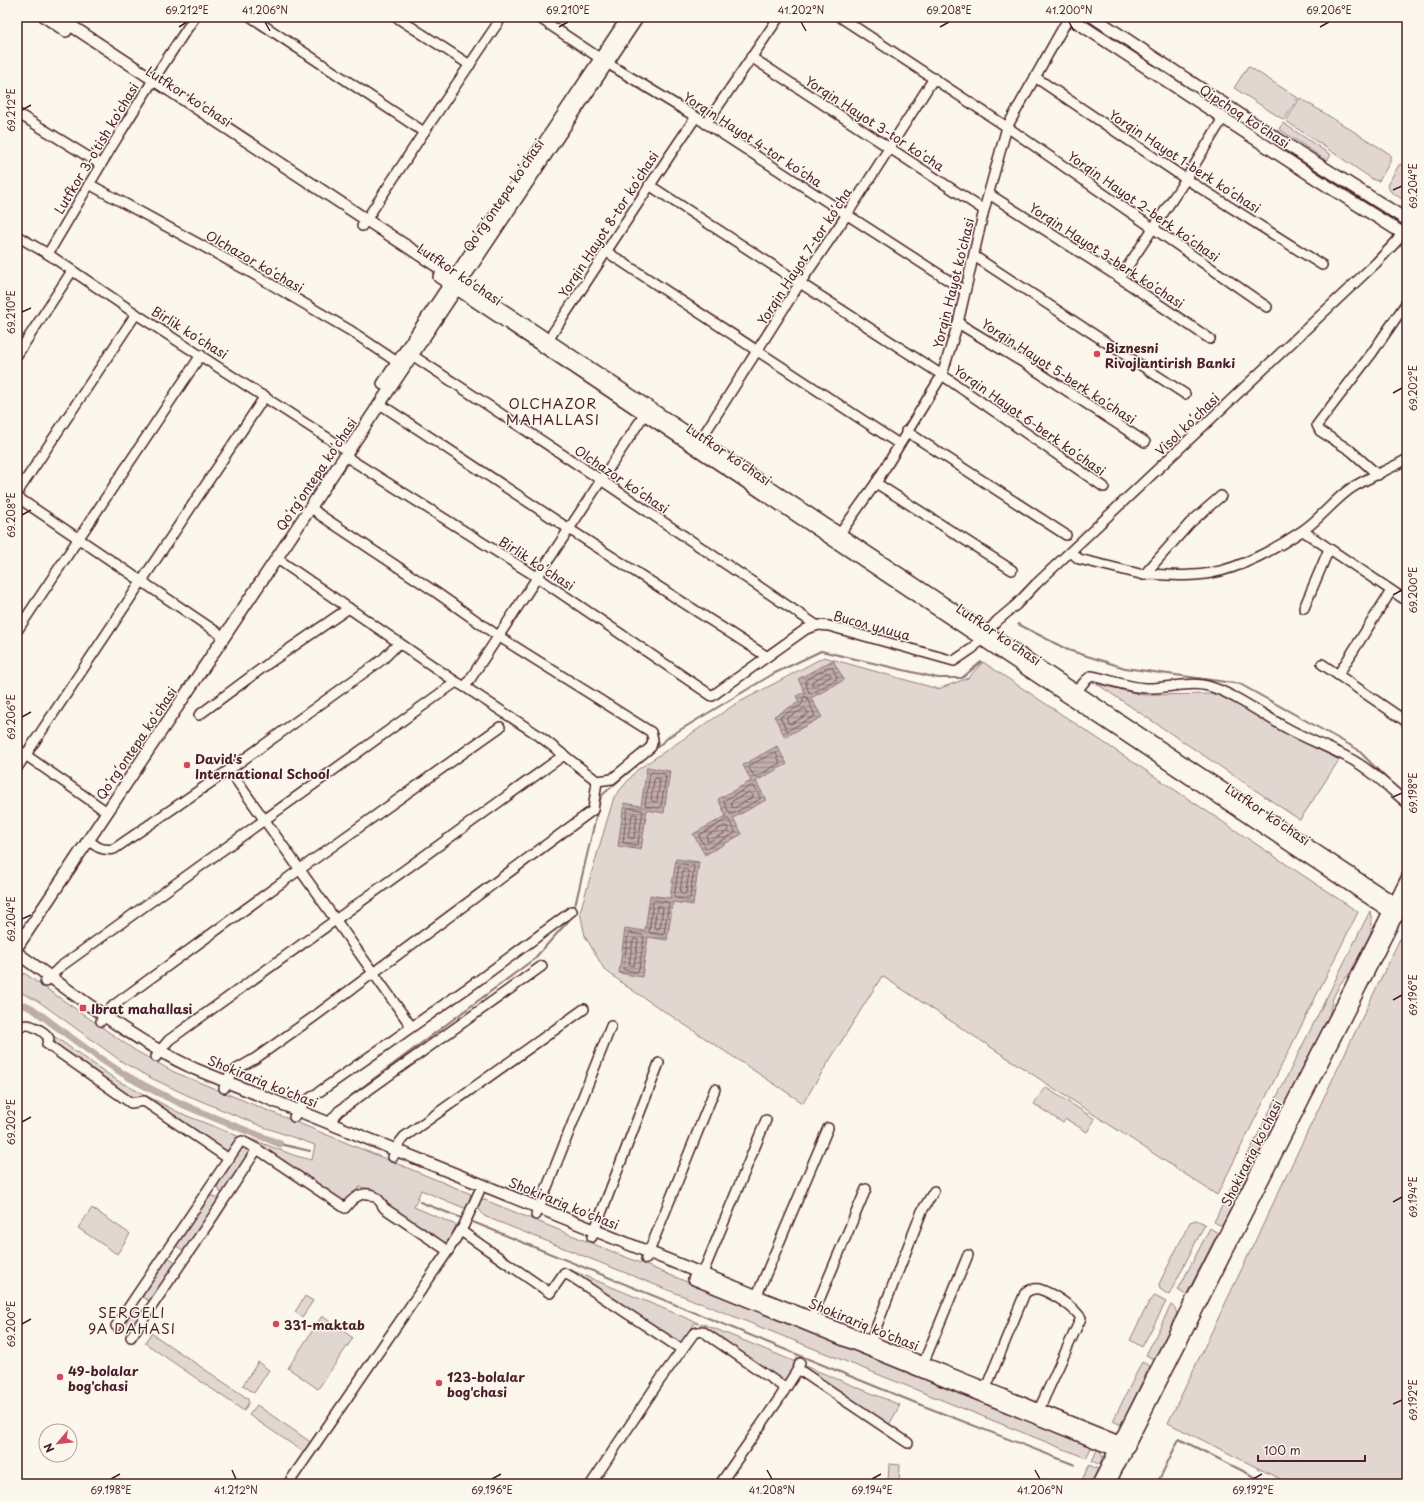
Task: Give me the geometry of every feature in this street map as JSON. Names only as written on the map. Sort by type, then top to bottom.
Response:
[{"type":"main road","name":"Lutfkor ko'chasi","points":[[45,17],[151,83],[455,283],[1395,909]]},
{"type":"main road","name":"Lutfkor ko'chasi","points":[[58,17],[151,83]]},
{"type":"main road","name":"Qoʻrgʻontepa koʻchasi","points":[[604,61],[628,17]]},
{"type":"main road","name":"Qoʻrgʻontepa koʻchasi","points":[[17,934],[104,810],[604,61],[638,17]]},
{"type":"main road","name":"Qipchoq ko'chasi","points":[[1069,17],[1404,235]]},
{"type":"main road","name":"Qipchoq ko'chasi","points":[[1093,17],[1256,125],[1407,220]]},
{"type":"main road","points":[[1152,71],[1152,64],[1158,61]]},
{"type":"main road","points":[[1249,135],[1255,132],[1256,125]]},
{"type":"main road","name":"Qoʻrgʻontepa koʻchasi","points":[[221,635],[276,558],[345,451],[380,404],[401,365],[412,355],[455,283]]},
{"type":"main road","name":"Lutfkor ko'chasi","points":[[984,636],[1076,692],[1395,909]]},
{"type":"main road","name":"Qoʻrgʻontepa koʻchasi","points":[[17,947],[88,840],[104,810]]},
{"type":"main road","name":"Shokirariq ko'chasi","points":[[1098,1484],[1122,1448],[1395,909]]},
{"type":"main road","name":"Shokirariq ko'chasi","points":[[17,953],[47,980]]},
{"type":"main road","name":"Shokirariq ko'chasi","points":[[17,961],[103,1018],[138,1046],[158,1054],[179,1069],[226,1085],[1122,1448]]},
{"type":"main road","name":"Shokirariq ko'chasi","points":[[296,1114],[329,1123],[479,1192],[537,1211]]},
{"type":"main road","name":"Shokirariq ko'chasi","points":[[1109,1484],[1122,1448]]},
{"type":"street","name":"Lutfkor 3-o'tish ko'chasi","points":[[48,254],[100,164],[195,17]]},
{"type":"street","points":[[251,17],[424,132]]},
{"type":"street","points":[[396,17],[470,65]]},
{"type":"street","points":[[364,223],[502,17]]},
{"type":"street","name":"Yorqin Hayot 4-tor koʻcha","points":[[538,17],[604,61],[696,117],[846,216],[965,291]]},
{"type":"street","points":[[706,124],[779,17]]},
{"type":"street","name":"Yorqin Hayot 2-berk koʻchasi","points":[[840,17],[1007,127],[1153,229],[1267,306]]},
{"type":"street","name":"Yorqin Hayot ko'chasi","points":[[837,538],[876,483],[942,375],[958,323],[984,210],[1007,127],[1069,17]]},
{"type":"street","name":"Yorqin Hayot 3-tor koʻcha","points":[[751,58],[984,210]]},
{"type":"street","name":"Yorqin Hayot 1-berk koʻchasi","points":[[1035,77],[1186,179],[1322,265]]},
{"type":"street","name":"Yorqin Hayot 7-tor koʻcha","points":[[697,444],[934,78]]},
{"type":"street","points":[[17,113],[100,164]]},
{"type":"street","name":"Yorqin Hayot 8-tor koʻchasi","points":[[545,343],[696,117]]},
{"type":"street","points":[[1120,278],[1186,179],[1223,118]]},
{"type":"street","name":"Olchazor koʻchasi","points":[[89,184],[250,272],[351,331],[401,365]]},
{"type":"street","name":"Yorqin Hayot 6-berk koʻchasi","points":[[649,186],[942,375],[1104,487]]},
{"type":"street","name":"Yorqin Hayot 3-berk koʻchasi","points":[[989,194],[1120,278],[1210,339]]},
{"type":"street","name":"Visol koʻchasi","points":[[984,636],[1404,235]]},
{"type":"street","name":"Birlik koʻchasi","points":[[17,236],[48,254],[136,314],[265,396],[345,451],[537,577],[712,696]]},
{"type":"street","points":[[607,252],[899,444]]},
{"type":"street","points":[[974,256],[1185,394]]},
{"type":"street","points":[[17,355],[72,271]]},
{"type":"street","points":[[1378,475],[1350,451],[1320,430],[1318,425],[1372,353],[1407,302]]},
{"type":"street","points":[[17,493],[136,314]]},
{"type":"street","name":"Yorqin Hayot 5-berk koʻchasi","points":[[958,323],[1028,366],[1145,442]]},
{"type":"street","points":[[17,631],[202,355]]},
{"type":"street","name":"Olchazor koʻchasi","points":[[412,355],[816,625]]},
{"type":"street","points":[[17,768],[265,396]]},
{"type":"street","points":[[380,404],[569,529],[766,656]]},
{"type":"street","points":[[465,687],[647,411]]},
{"type":"street","points":[[906,432],[1066,535]]},
{"type":"street","points":[[1071,552],[1079,559],[1144,575],[1196,575],[1226,570],[1257,557],[1303,531],[1351,489],[1407,459]]},
{"type":"street","points":[[876,483],[1012,570]]},
{"type":"street","points":[[1144,575],[1177,537],[1221,496]]},
{"type":"street","points":[[17,497],[221,635]]},
{"type":"street","points":[[276,558],[456,682],[538,735],[597,781],[612,778],[651,747],[653,739],[651,732],[498,636],[437,593],[320,516],[310,507]]},
{"type":"street","points":[[1303,531],[1407,601]]},
{"type":"street","points":[[1304,608],[1329,549]]},
{"type":"street","points":[[1338,675],[1391,591]]},
{"type":"street","points":[[199,715],[269,663],[349,608]]},
{"type":"street","name":"Висол улица","points":[[712,696],[766,656],[806,629],[816,625],[830,626],[954,661],[973,648],[984,636]]},
{"type":"street","points":[[88,840],[97,848],[105,850],[114,849],[228,770],[383,659],[399,643]]},
{"type":"street","points":[[1322,664],[1407,722]]},
{"type":"street","points":[[1076,692],[1091,676],[1142,688],[1160,688],[1192,684],[1208,686],[1225,693],[1297,734],[1347,757],[1361,766],[1407,803]]},
{"type":"street","points":[[47,980],[60,967],[456,682]]},
{"type":"street","points":[[103,1018],[114,1005],[299,870],[500,727]]},
{"type":"street","points":[[17,749],[104,810]]},
{"type":"street","points":[[158,1054],[170,1040],[564,755]]},
{"type":"street","points":[[228,770],[411,1026]]},
{"type":"street","points":[[226,1085],[230,1076],[237,1069],[256,1058],[315,1016],[593,810],[597,781]]},
{"type":"street","name":"Shokirariq ko'chasi","points":[[1395,909],[1407,876]]},
{"type":"street","name":"Shokirariq ko'chasi","points":[[1395,909],[1407,896]]},
{"type":"street","points":[[296,1114],[303,1104],[309,1099],[411,1026],[476,982],[572,911]]},
{"type":"street","points":[[329,1123],[339,1111],[402,1068],[542,966]]},
{"type":"street","points":[[395,1154],[400,1142],[404,1138],[584,1009]]},
{"type":"street","points":[[17,1030],[23,1025],[31,1025],[48,1035],[49,1039],[47,1044],[131,1104],[144,1101],[229,1159]]},
{"type":"street","points":[[537,1211],[611,1026]]},
{"type":"street","points":[[593,1234],[659,1063]]},
{"type":"street","points":[[647,1256],[715,1089]]},
{"type":"street","points":[[701,1278],[766,1120]]},
{"type":"street","points":[[755,1299],[828,1128]]},
{"type":"street","points":[[116,1326],[242,1142],[257,1149],[345,1208],[351,1200],[358,1196],[366,1193],[376,1196],[384,1208],[448,1250]]},
{"type":"street","points":[[131,1337],[221,1205],[257,1149]]},
{"type":"street","points":[[810,1322],[866,1189]]},
{"type":"street","points":[[868,1345],[922,1211],[934,1191]]},
{"type":"street","points":[[288,1484],[448,1250],[462,1228],[479,1192]]},
{"type":"street","points":[[462,1228],[550,1293],[566,1270],[682,1349]]},
{"type":"street","points":[[922,1367],[968,1255]]},
{"type":"street","points":[[984,1392],[1025,1293],[1032,1289],[1039,1289],[1077,1311],[1081,1318],[1037,1413]]},
{"type":"street","points":[[591,1484],[694,1333],[702,1331],[785,1388]]},
{"type":"street","points":[[720,1484],[799,1366],[908,1443]]},
{"type":"shaded area","points":[[1248,66],[1298,98],[1284,120],[1234,88]]},
{"type":"shaded area","points":[[1300,98],[1390,154],[1390,162],[1379,181],[1374,180],[1286,121]]},
{"type":"shaded area","points":[[1283,123],[1331,155],[1327,161],[1279,129]]},
{"type":"shaded area","points":[[1405,163],[1407,164],[1407,202],[1391,192],[1387,185],[1399,165]]},
{"type":"shaded area","points":[[824,657],[938,689],[968,678],[983,662],[1358,912],[1217,1195],[882,976],[803,1103],[626,986],[604,969],[585,936],[580,912],[614,797],[637,770],[734,705]]},
{"type":"shaded area","points":[[1097,684],[1143,695],[1217,694],[1339,760],[1300,820]]},
{"type":"shaded area","points":[[1370,911],[1372,922],[1371,932],[1351,972],[1340,984],[1333,998],[1329,1016],[1222,1226],[1214,1222]]},
{"type":"shaded area","points":[[1407,924],[1407,1484],[1290,1484],[1168,1423]]},
{"type":"shaded area","points":[[24,973],[136,1051],[174,1072],[471,1194],[467,1207],[464,1208],[421,1190],[414,1207],[456,1225],[449,1240],[446,1244],[439,1242],[430,1233],[388,1207],[383,1198],[376,1191],[360,1187],[356,1190],[348,1202],[341,1202],[243,1136],[296,1156],[312,1160],[315,1145],[261,1126],[189,1096],[124,1063],[38,1001],[17,992],[17,983]]},
{"type":"shaded area","points":[[51,1034],[118,1081],[180,1113],[240,1137],[228,1154],[140,1096],[132,1101],[57,1045]]},
{"type":"shaded area","points":[[1045,1087],[1095,1119],[1087,1132],[1066,1119],[1063,1123],[1034,1104]]},
{"type":"shaded area","points":[[245,1147],[251,1152],[224,1193],[220,1192],[217,1186],[241,1148]]},
{"type":"shaded area","points":[[211,1196],[216,1197],[218,1201],[185,1252],[175,1245],[208,1198]]},
{"type":"shaded area","points":[[480,1198],[1092,1446],[1086,1458],[484,1216],[477,1206]]},
{"type":"shaded area","points":[[92,1208],[130,1234],[117,1254],[78,1228]]},
{"type":"shaded area","points":[[1196,1220],[1205,1224],[1169,1295],[1160,1289],[1159,1284],[1190,1222]]},
{"type":"shaded area","points":[[1210,1228],[1218,1233],[1186,1295],[1178,1290]]},
{"type":"shaded area","points":[[168,1257],[177,1263],[151,1302],[141,1296]]},
{"type":"shaded area","points":[[571,1270],[698,1324],[695,1323],[683,1341],[678,1342]]},
{"type":"shaded area","points":[[305,1296],[313,1301],[302,1317],[295,1312]]},
{"type":"shaded area","points":[[1155,1296],[1166,1302],[1142,1347],[1130,1340],[1150,1300]]},
{"type":"shaded area","points":[[1171,1305],[1175,1308],[1177,1314],[1154,1359],[1146,1355]]},
{"type":"shaded area","points":[[134,1307],[143,1314],[131,1331],[122,1325]]},
{"type":"shaded area","points":[[322,1316],[353,1338],[318,1389],[288,1368]]},
{"type":"shaded area","points":[[701,1323],[900,1405],[889,1425],[797,1363],[785,1381],[779,1380],[700,1326]]},
{"type":"shaded area","points":[[151,1333],[247,1398],[249,1402],[244,1411],[145,1343]]},
{"type":"shaded area","points":[[258,1362],[269,1370],[254,1393],[243,1385]]},
{"type":"shaded area","points":[[1142,1362],[1150,1366],[1121,1425],[1113,1421]]},
{"type":"shaded area","points":[[257,1405],[312,1443],[305,1453],[249,1415]]},
{"type":"shaded area","points":[[1098,1448],[1103,1456],[1100,1465],[1092,1461]]},
{"type":"shaded area","points":[[889,1464],[900,1465],[899,1483],[888,1482]]},
{"type":"shaded area","points":[[1089,1465],[1098,1469],[1091,1484],[1080,1484]]},
{"type":"water","points":[[833,660],[844,680],[811,698],[822,717],[785,737],[774,716],[799,702],[796,696],[805,692],[798,679]]},
{"type":"water","points":[[777,746],[787,764],[756,781],[766,800],[733,818],[742,834],[705,855],[693,834],[726,816],[718,799],[751,781],[743,765]]},
{"type":"water","points":[[647,767],[670,771],[664,813],[647,810],[641,850],[618,846],[624,803],[641,806]]},
{"type":"water","points":[[676,859],[699,862],[693,905],[673,902],[667,940],[648,937],[642,977],[619,973],[625,928],[645,931],[650,895],[670,898]]},
{"type":"waterway","points":[[1018,624],[1068,650],[1125,668],[1240,684],[1357,749],[1394,786],[1407,796]]},
{"type":"waterway","points":[[574,910],[601,796],[670,736],[773,674],[821,651],[938,678],[962,678],[981,662]]},
{"type":"waterway","points":[[352,1095],[534,959],[572,917],[573,914]]},
{"type":"waterway","points":[[17,1005],[25,1005],[33,1009],[79,1044],[127,1076],[145,1086],[202,1113],[280,1144]]},
{"type":"waterway","points":[[280,1144],[310,1151]]},
{"type":"waterway","points":[[420,1202],[464,1219]]},
{"type":"waterway","points":[[468,1220],[916,1403],[1075,1465]]},
{"type":"waterway","points":[[1157,1484],[1179,1439],[1269,1484]]},
{"type":"place","name":"Biznesni Rivojlantirish Banki","points":[[1097,354]]},
{"type":"place","name":"David's International School","points":[[187,765]]},
{"type":"place","name":"Ibrat mahallasi","points":[[83,1008]]},
{"type":"place","name":"331-maktab","points":[[276,1324]]},
{"type":"place","name":"49-bolalar bog'chasi","points":[[60,1377]]},
{"type":"place","name":"123-bolalar bog'chasi","points":[[439,1383]]},
{"type":"district","name":"OLCHAZOR MAHALLASI","points":[[553,412]]},
{"type":"district","name":"SERGELI 9A DAHASI","points":[[132,1320]]}]
